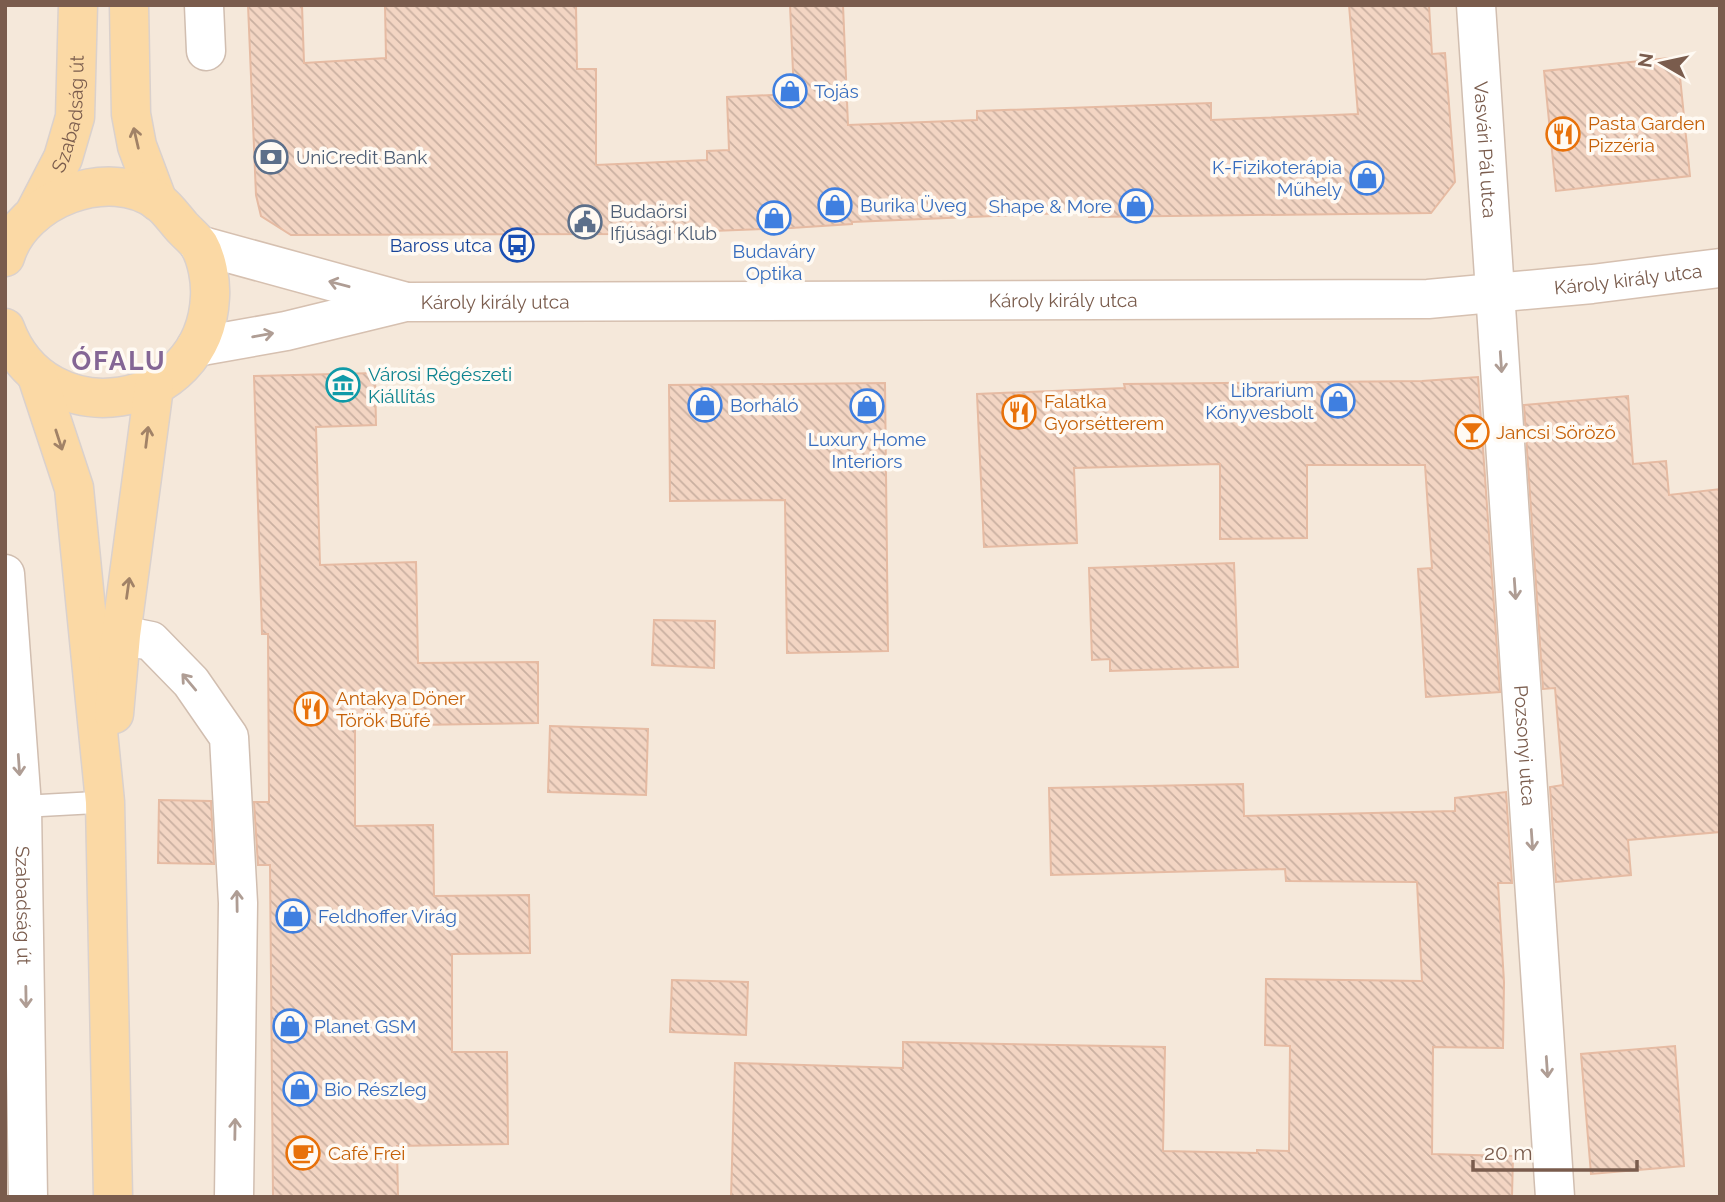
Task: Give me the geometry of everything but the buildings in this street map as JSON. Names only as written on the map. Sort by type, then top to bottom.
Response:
[{"type":"main road","name":"Szabadság út","points":[[34,214],[63,158],[75,117],[78,5]]},
{"type":"main road","points":[[5,328],[21,359],[37,376],[74,395],[94,398],[135,395],[154,387],[177,370],[196,347],[206,323],[210,296],[208,270],[199,245],[159,202],[137,146],[131,114],[129,5]]},
{"type":"main road","points":[[5,257],[19,231],[34,214],[68,194],[107,187],[134,191],[159,202]]},
{"type":"main road","points":[[37,376],[74,488],[105,802],[113,1197]]},
{"type":"main road","points":[[105,802],[121,635],[154,387]]},
{"type":"street","points":[[204,5],[206,51]]},
{"type":"street","name":"Vasvári Pál utca","points":[[1476,5],[1497,294]]},
{"type":"street","name":"Károly király utca","points":[[199,245],[405,302]]},
{"type":"street","name":"Károly király utca","points":[[196,347],[286,331],[405,302],[1428,299],[1497,294],[1720,268]]},
{"type":"street","name":"Pozsonyi utca","points":[[1497,294],[1555,1197]]},
{"type":"street","name":"Szabadság út","points":[[5,574],[28,1197]]},
{"type":"street","points":[[121,635],[151,641],[191,682],[229,737],[237,903],[234,1197]]},
{"type":"lane","points":[[14,806],[105,802]]},
{"type":"shaded area","points":[[5,5],[1720,5],[1720,1197],[5,1197]]},
{"type":"place","name":"Tojás","points":[[790,91]]},
{"type":"place","name":"Pasta Garden Pizzéria","points":[[1563,134]]},
{"type":"place","name":"UniCredit Bank","points":[[271,157]]},
{"type":"place","name":"K-Fizikoterápia Műhely","points":[[1367,178]]},
{"type":"place","name":"Burika Üveg","points":[[835,205]]},
{"type":"place","name":"Shape & More","points":[[1136,206]]},
{"type":"place","name":"Budaváry Optika","points":[[774,218]]},
{"type":"place","name":"Budaörsi Ifjúsági Klub","points":[[585,222]]},
{"type":"place","name":"Baross utca","points":[[517,245]]},
{"type":"place","name":"Városi Régészeti Kiállítás","points":[[343,385]]},
{"type":"place","name":"Librarium Könyvesbolt","points":[[1338,401]]},
{"type":"place","name":"Borháló","points":[[705,405]]},
{"type":"place","name":"Luxury Home Interiors","points":[[867,406]]},
{"type":"place","name":"Falatka Gyorsétterem","points":[[1019,412]]},
{"type":"place","name":"Jancsi Söröző","points":[[1472,432]]},
{"type":"place","name":"Antakya Döner Török Büfé","points":[[311,709]]},
{"type":"place","name":"Feldhoffer Virág","points":[[293,916]]},
{"type":"place","name":"Planet GSM","points":[[290,1026]]},
{"type":"place","name":"Bio Részleg","points":[[300,1089]]},
{"type":"place","name":"Café Frei","points":[[303,1153]]},
{"type":"district","name":"ÓFALU","points":[[119,361]]}]
